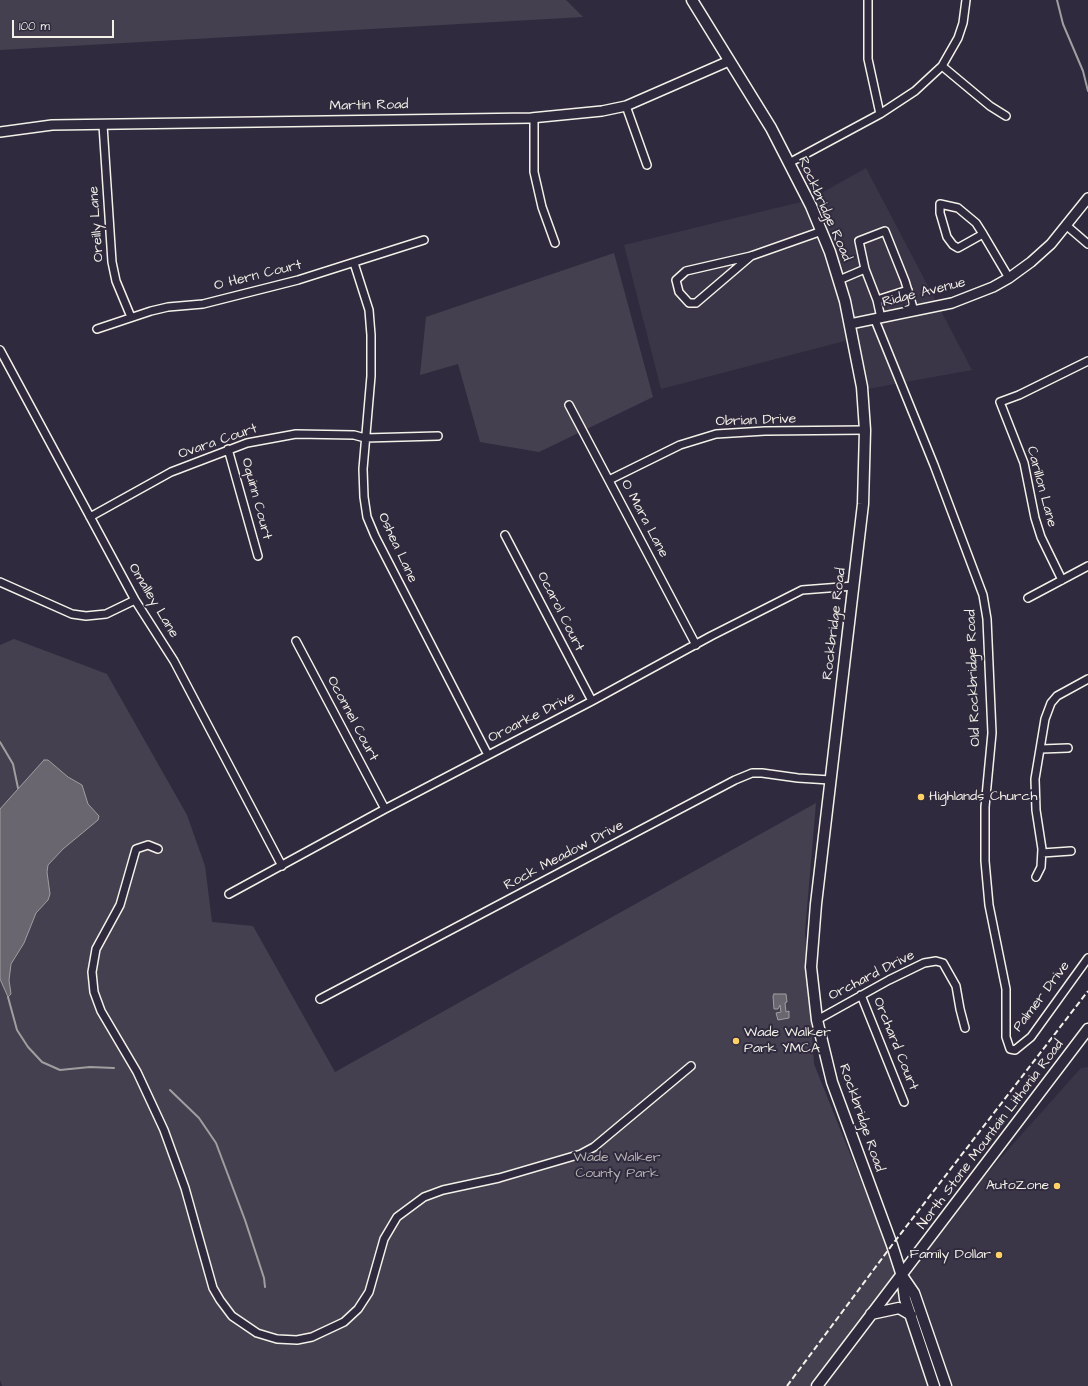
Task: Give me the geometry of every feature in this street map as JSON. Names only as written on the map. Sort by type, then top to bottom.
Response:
[{"type":"main road","name":"Rockbridge Road","points":[[692,0],[771,128],[822,231],[839,280],[850,324],[862,387],[865,430],[863,504],[816,904],[811,967],[817,1020],[832,1082],[902,1276],[905,1299],[934,1386]]},
{"type":"main road","name":"North Stone Mountain Lithonia Road","points":[[817,1386],[1088,1029]]},
{"type":"main road","name":"Rockbridge Road","points":[[902,1276],[914,1293],[946,1386]]},
{"type":"main road","points":[[871,1314],[899,1308],[911,1315]]},
{"type":"street","points":[[868,0],[868,59],[880,114]]},
{"type":"street","points":[[789,163],[880,114],[915,91],[942,66],[960,33],[966,0]]},
{"type":"street","name":"Martin Road","points":[[0,132],[52,126],[534,118],[602,111],[626,106],[729,61]]},
{"type":"street","points":[[942,66],[990,106],[1006,116]]},
{"type":"street","points":[[626,106],[648,165]]},
{"type":"street","points":[[534,118],[534,172],[542,207],[554,243]]},
{"type":"street","name":"Oreilly Lane","points":[[103,125],[112,262],[116,281],[131,317]]},
{"type":"street","name":"Ridge Avenue","points":[[850,324],[952,302],[992,287],[1009,278],[1041,253],[1067,226],[1088,198]]},
{"type":"street","points":[[984,234],[958,248],[952,245],[947,237],[940,213],[940,204],[958,208],[976,223],[984,234],[1009,278]]},
{"type":"street","points":[[1067,226],[1088,244]]},
{"type":"street","points":[[751,256],[696,303],[689,303],[679,292],[676,280],[686,271],[751,256],[822,231]]},
{"type":"street","points":[[878,319],[877,300],[865,269],[859,241],[886,231],[908,290],[914,311]]},
{"type":"street","name":"O Hern Court","points":[[97,329],[131,317],[168,307],[203,304],[249,293],[354,263],[424,240]]},
{"type":"street","name":"Oshea Lane","points":[[354,263],[368,310],[370,335],[371,376],[365,438],[364,497],[370,527],[488,755]]},
{"type":"street","points":[[839,280],[865,269]]},
{"type":"street","points":[[877,300],[908,290]]},
{"type":"street","name":"Old Rockbridge Road","points":[[878,319],[983,595],[987,619],[992,733],[985,807],[986,868],[990,913],[1006,989],[1006,1037],[1010,1049],[1015,1050]]},
{"type":"street","name":"Omalley Lane","points":[[0,350],[135,600],[174,660],[282,866]]},
{"type":"street","name":"Carillon Lane","points":[[1062,580],[1041,537],[1033,512],[1024,463],[1000,402],[1020,395],[1088,361]]},
{"type":"street","name":"O Mara Lane","points":[[569,405],[696,645]]},
{"type":"street","name":"Obrian Drive","points":[[609,480],[680,445],[716,434],[766,431],[865,430]]},
{"type":"street","name":"Ovara Court","points":[[90,517],[171,472],[228,449],[270,438],[296,434],[354,435],[365,438],[438,436]]},
{"type":"street","name":"Oquinn Court","points":[[228,449],[258,556]]},
{"type":"street","name":"Ocarol Court","points":[[505,535],[592,701]]},
{"type":"street","points":[[1028,598],[1088,566]]},
{"type":"street","points":[[0,582],[72,614],[86,616],[106,614],[135,600]]},
{"type":"street","name":"Oroarke Drive","points":[[229,894],[385,808],[802,590],[854,586]]},
{"type":"street","name":"Oconnel Court","points":[[296,641],[385,808]]},
{"type":"street","points":[[1036,877],[1042,867],[1042,852],[1036,810],[1035,789],[1038,759],[1041,749],[1045,719],[1051,703],[1066,690],[1088,679]]},
{"type":"street","points":[[1041,749],[1068,748]]},
{"type":"street","name":"Rock Meadow Drive","points":[[320,999],[752,773],[830,780]]},
{"type":"street","points":[[158,850],[148,845],[136,849],[120,905],[96,949],[92,972],[94,992],[101,1011],[137,1072],[164,1130],[185,1188],[213,1288],[232,1316],[257,1333],[277,1339],[297,1340],[312,1337],[344,1322],[358,1309],[369,1292],[384,1239],[397,1217],[419,1201],[443,1190],[499,1178],[581,1154],[594,1147],[691,1066]]},
{"type":"street","points":[[1042,852],[1071,851]]},
{"type":"street","name":"Palmer Drive","points":[[1015,1050],[1031,1037],[1088,958]]},
{"type":"street","name":"Orchard Drive","points":[[817,1020],[924,963],[936,961],[943,963],[956,986],[960,1009],[966,1028]]},
{"type":"street","name":"Orchard Court","points":[[862,995],[904,1102]]},
{"type":"shaded area","points":[[866,168],[972,370],[862,390],[856,338],[661,389],[624,245],[809,200]]},
{"type":"shaded area","points":[[44,760],[48,760],[68,777],[82,785],[88,804],[99,816],[98,820],[63,849],[48,865],[47,872],[50,894],[48,900],[36,913],[24,943],[11,964],[9,980],[11,994],[8,997],[0,979],[0,809]]},
{"type":"shaded area","points":[[774,994],[786,994],[786,1012],[789,1011],[789,1018],[778,1020],[776,1013],[781,1012],[780,1005],[778,1009],[774,1009]]},
{"type":"shaded area","points":[[1088,1067],[1088,1386],[813,1386],[898,1273],[1081,1068]]},
{"type":"green space","points":[[0,0],[566,0],[583,17],[0,50]]},
{"type":"green space","points":[[614,253],[653,397],[539,452],[480,442],[458,364],[420,375],[426,317]]},
{"type":"green space","name":"Wade Walker County Park","points":[[14,639],[107,674],[187,815],[205,866],[212,922],[253,926],[335,1072],[816,803],[805,932],[814,1064],[898,1273],[813,1386],[2,1386],[0,1380],[0,645]]},
{"type":"waterway","points":[[1057,0],[1063,24],[1083,71],[1088,91]]},
{"type":"waterway","points":[[0,742],[13,764],[18,788]]},
{"type":"waterway","points":[[8,997],[17,1030],[28,1047],[42,1062],[60,1070],[90,1067],[114,1068]]},
{"type":"waterway","points":[[170,1090],[199,1118],[216,1143],[245,1220],[264,1278],[265,1287]]},
{"type":"railway","points":[[787,1386],[892,1245],[1088,991]]},
{"type":"place","name":"Highlands Church","points":[[921,797]]},
{"type":"place","name":"Wade Walker Park YMCA","points":[[736,1041]]},
{"type":"place","name":"AutoZone","points":[[1057,1186]]},
{"type":"place","name":"Family Dollar","points":[[999,1255]]}]
